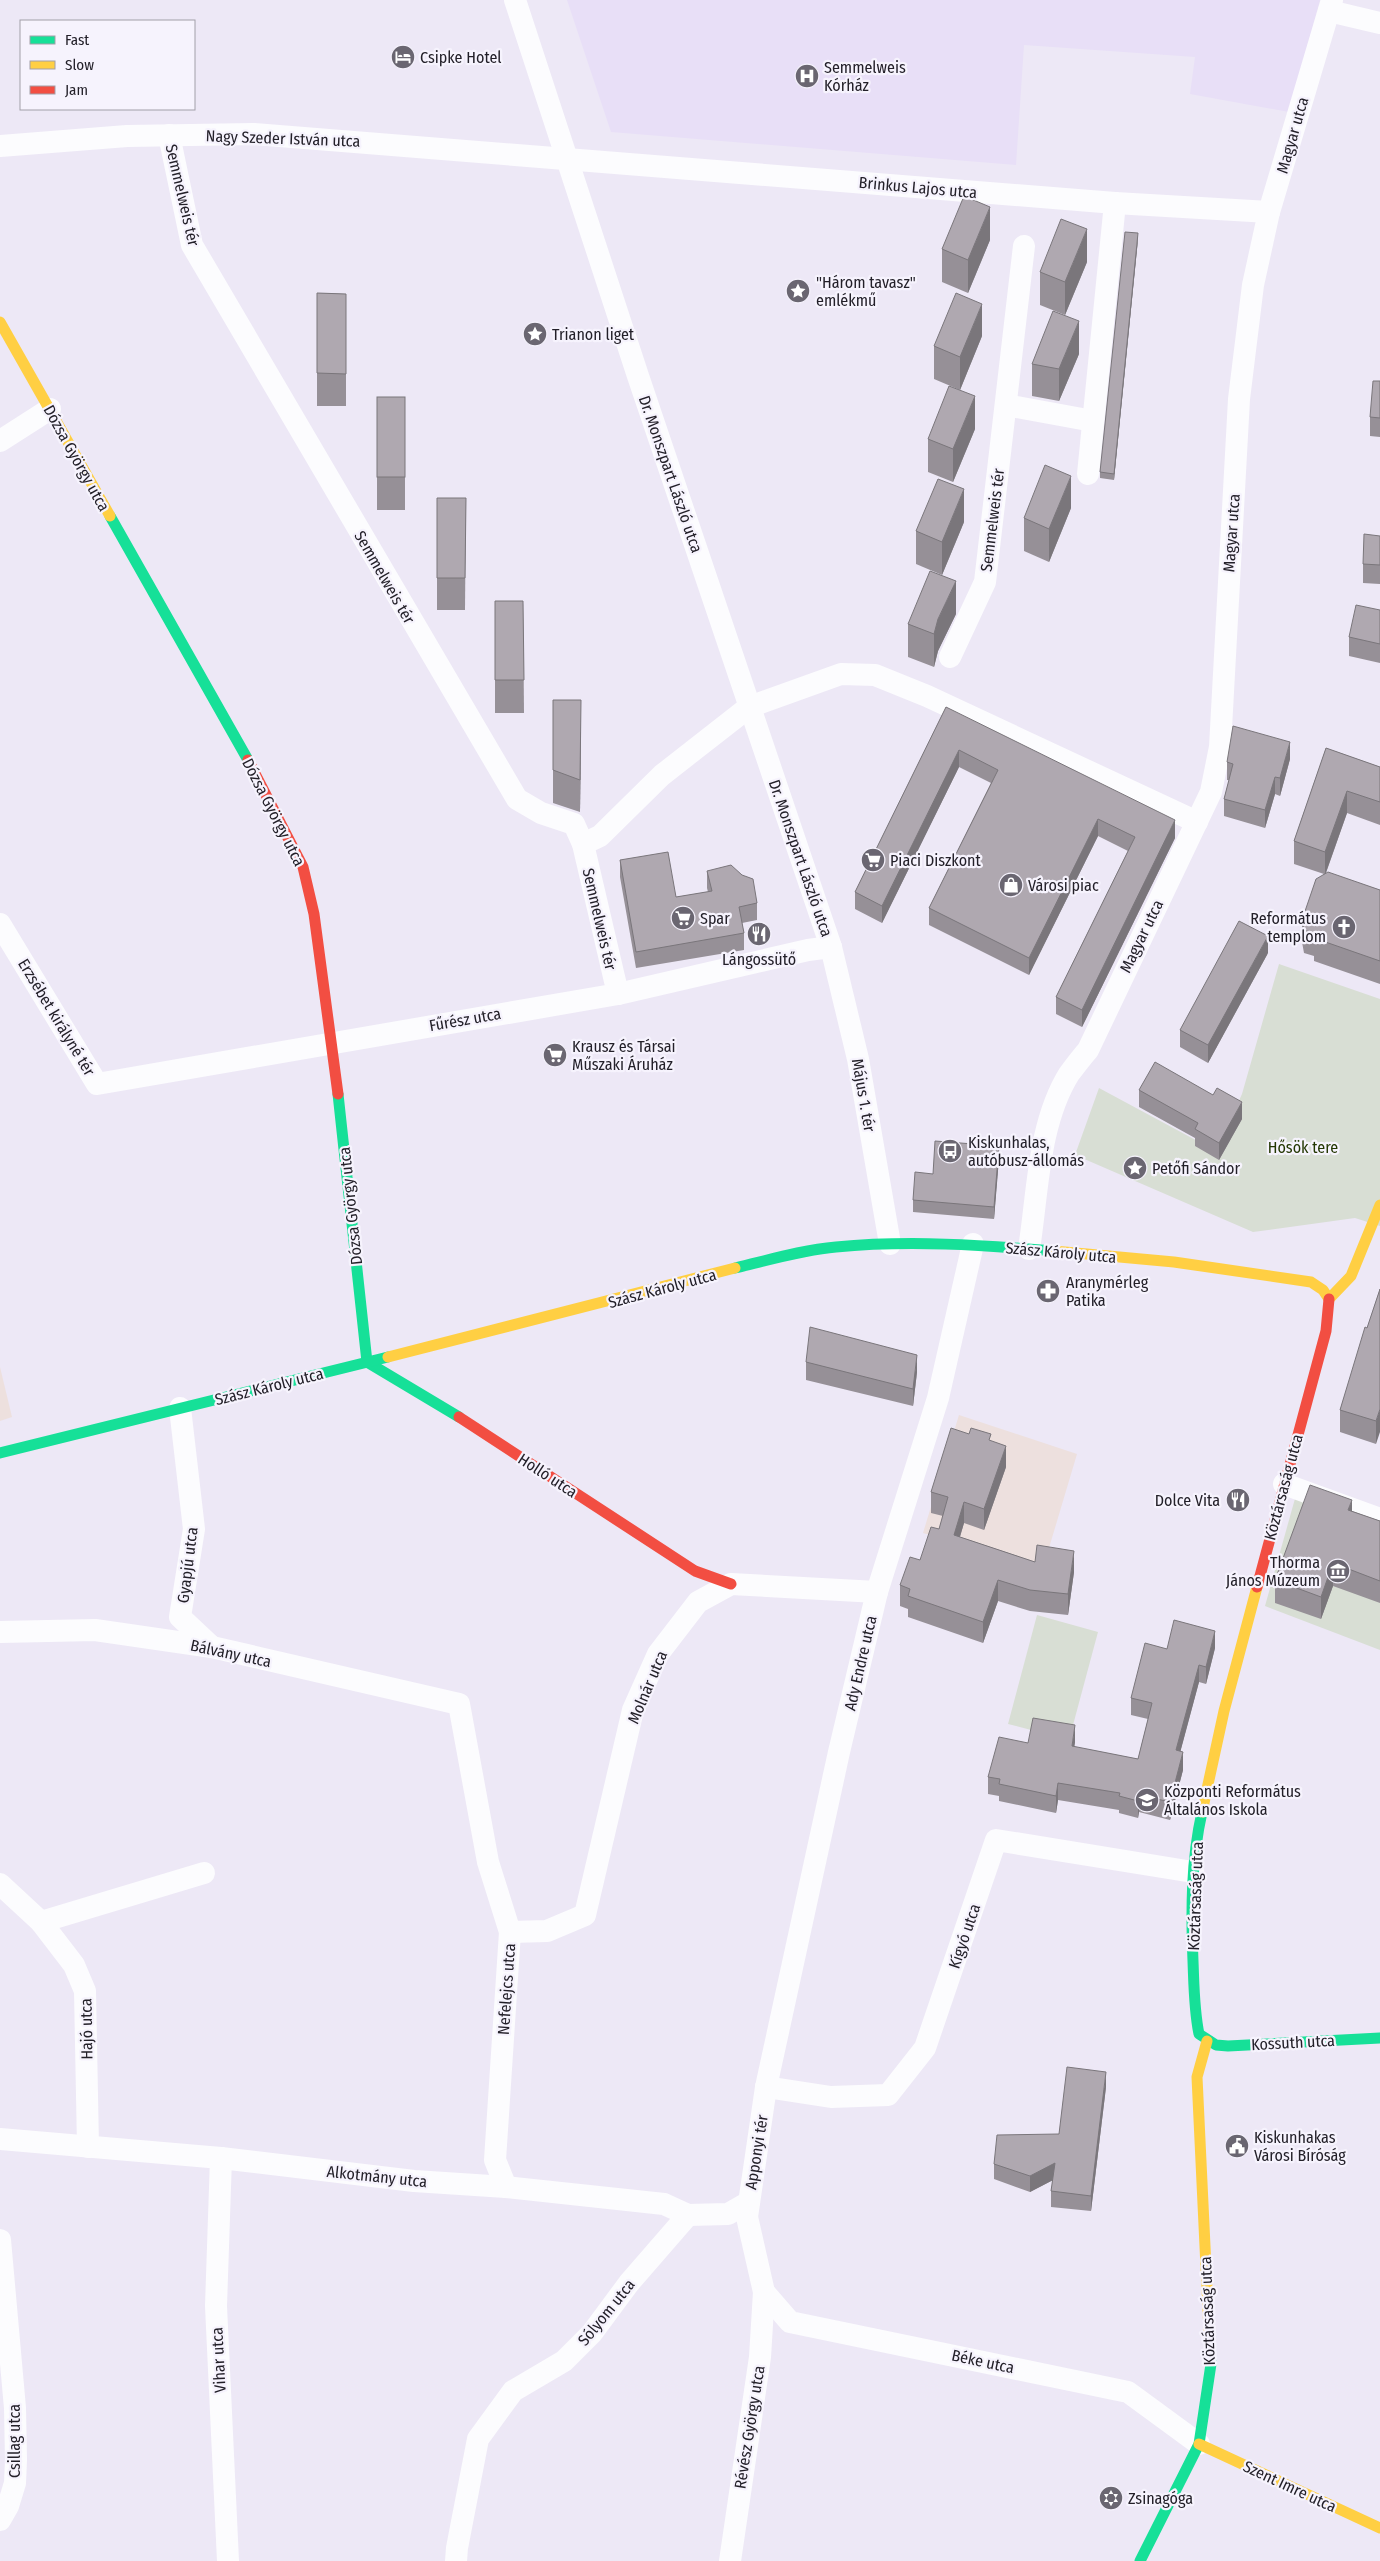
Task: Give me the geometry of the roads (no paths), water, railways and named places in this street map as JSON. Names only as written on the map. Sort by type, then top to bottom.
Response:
[{"type":"street","name":"Dr. Monszpart László utca","points":[[515,0],[831,947]]},
{"type":"street","points":[[1330,6],[1380,23]]},
{"type":"street","name":"Magyar utca","points":[[1029,1249],[1043,1151],[1050,1122],[1069,1075],[1088,1050],[1212,792],[1220,747],[1239,399],[1252,285],[1269,212],[1330,6]]},
{"type":"street","name":"Nagy Szeder István utca","points":[[0,146],[169,135],[254,134],[567,158]]},
{"type":"street","name":"Semmelweis tér","points":[[169,135],[192,245],[398,599],[517,799],[542,813],[574,824],[583,844],[618,994]]},
{"type":"street","name":"Brinkus Lajos utca","points":[[567,158],[1115,203],[1269,212]]},
{"type":"street","points":[[1088,474],[1115,203]]},
{"type":"street","name":"Semmelweis tér","points":[[950,657],[985,582],[1024,246]]},
{"type":"street","name":"Dózsa György utca","points":[[0,322],[265,790],[303,867],[314,914],[332,1042],[367,1362]]},
{"type":"street","points":[[1006,406],[1093,421]]},
{"type":"street","points":[[0,441],[50,409]]},
{"type":"street","points":[[583,844],[600,836],[662,775],[750,707],[841,674],[875,675],[927,696],[1198,822]]},
{"type":"street","name":"Erzsébet királyné tér","points":[[0,924],[98,1084]]},
{"type":"street","name":"Fűrész utca","points":[[98,1084],[618,994],[808,950],[831,947]]},
{"type":"street","name":"Május 1. tér","points":[[831,947],[858,1059],[890,1244]]},
{"type":"street","points":[[1329,1299],[1351,1276],[1380,1205]]},
{"type":"street","name":"Szász Károly utca","points":[[0,1453],[786,1255],[836,1247],[890,1244],[973,1244],[1174,1262],[1311,1282],[1323,1290],[1329,1299]]},
{"type":"street","name":"Ady Endre utca","points":[[766,2087],[839,1752],[877,1592],[938,1398],[973,1244]]},
{"type":"street","name":"Köztársaság utca","points":[[1140,2561],[1199,2444],[1211,2364],[1198,2077],[1207,2041],[1199,2034],[1195,2016],[1192,1931],[1193,1872],[1198,1828],[1224,1710],[1326,1331],[1329,1299]]},
{"type":"street","name":"Holló utca","points":[[367,1362],[426,1395],[695,1571],[730,1584]]},
{"type":"street","name":"Gyapjú utca","points":[[180,1408],[194,1529],[180,1617],[212,1647]]},
{"type":"street","points":[[1284,1484],[1380,1519]]},
{"type":"street","points":[[730,1584],[877,1592]]},
{"type":"street","name":"Molnár utca","points":[[510,1932],[547,1931],[585,1915],[633,1710],[658,1654],[698,1602],[730,1584]]},
{"type":"street","name":"Bálvány utca","points":[[0,1632],[95,1630],[212,1647],[459,1704]]},
{"type":"street","name":"Nefelejcs utca","points":[[459,1704],[488,1862],[510,1932],[495,2160],[506,2187]]},
{"type":"street","name":"Kígyó utca","points":[[766,2087],[831,2097],[888,2096],[926,2048],[996,1840],[1193,1872]]},
{"type":"street","points":[[41,1922],[204,1873]]},
{"type":"street","name":"Hajó utca","points":[[0,1884],[41,1922],[74,1965],[85,1991],[88,2147]]},
{"type":"street","name":"Kossuth utca","points":[[1207,2041],[1228,2046],[1380,2038]]},
{"type":"street","name":"Apponyi tér","points":[[748,2210],[766,2087]]},
{"type":"street","name":"Alkotmány utca","points":[[0,2139],[221,2158],[414,2181],[506,2187],[664,2204],[688,2215],[728,2214],[748,2210]]},
{"type":"street","name":"Vihar utca","points":[[221,2158],[216,2306],[228,2561]]},
{"type":"street","points":[[748,2210],[764,2292]]},
{"type":"street","name":"Sólyom utca","points":[[456,2561],[456,2548],[478,2439],[513,2391],[564,2361],[592,2333],[629,2283],[688,2215]]},
{"type":"street","name":"Csillag utca","points":[[0,2240],[15,2408],[16,2460],[15,2483],[8,2506],[0,2520]]},
{"type":"street","name":"Béke utca","points":[[764,2292],[790,2322],[1128,2392],[1199,2444]]},
{"type":"street","name":"Révész György utca","points":[[730,2561],[760,2358],[764,2292]]},
{"type":"street","name":"Szent Imre utca","points":[[1199,2444],[1380,2528]]},
{"type":"place","name":"Csipke Hotel","points":[[403,57]]},
{"type":"place","name":"Semmelweis Kórház","points":[[807,76]]},
{"type":"place","name":"\"Három tavasz\" emlékmű","points":[[798,291]]},
{"type":"place","name":"Trianon liget","points":[[535,334]]},
{"type":"place","name":"Piaci Diszkont","points":[[873,860]]},
{"type":"place","name":"Városi piac","points":[[1011,885]]},
{"type":"place","name":"Spar","points":[[683,918]]},
{"type":"place","name":"Református templom","points":[[1344,927]]},
{"type":"place","name":"Lángossütő","points":[[759,934]]},
{"type":"place","name":"Krausz és Társai Műszaki Áruház","points":[[555,1055]]},
{"type":"place","name":"Kiskunhalas, autóbusz-állomás","points":[[950,1151]]},
{"type":"place","name":"Petőfi Sándor","points":[[1135,1168]]},
{"type":"place","name":"Aranymérleg Patika","points":[[1048,1291]]},
{"type":"place","name":"Dolce Vita","points":[[1238,1500]]},
{"type":"place","name":"Thorma János Múzeum","points":[[1338,1571]]},
{"type":"place","name":"Központi Református Általános Iskola","points":[[1147,1800]]},
{"type":"place","name":"Kiskunhakas Városi Bíróság","points":[[1237,2146]]},
{"type":"place","name":"Zsinagóga","points":[[1111,2498]]},
{"type":"park label","name":"Hősök tere","points":[[1303,1147]]}]
